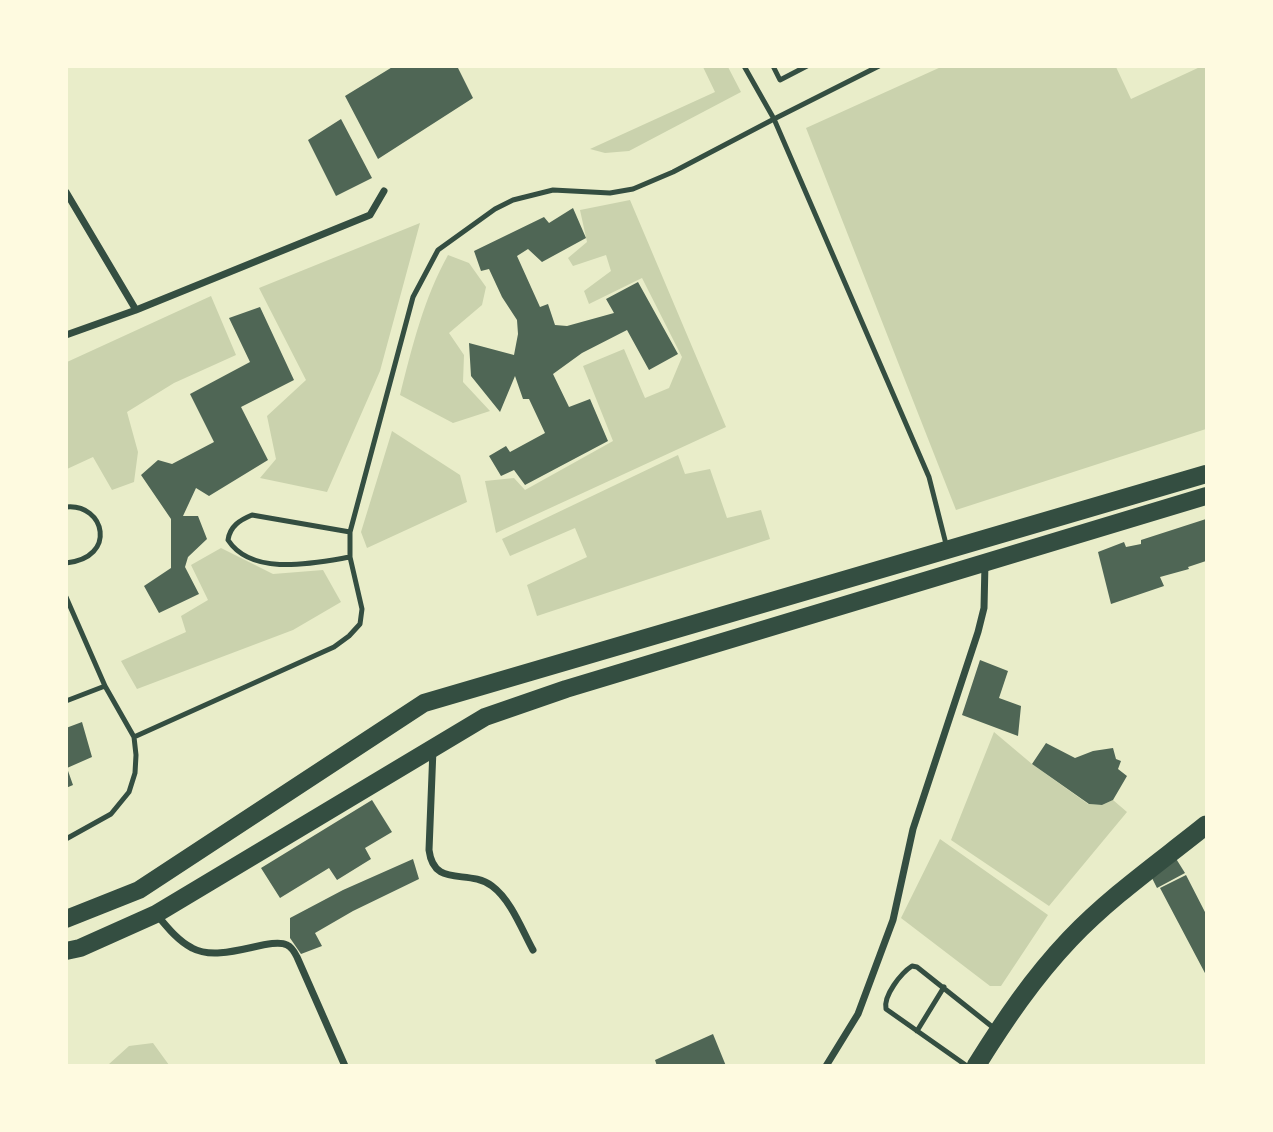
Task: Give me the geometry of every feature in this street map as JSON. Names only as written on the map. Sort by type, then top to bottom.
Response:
[{"type":"highway","points":[[976,1066],[1029,987],[1070,939],[1113,899],[1206,825]]},
{"type":"main road","points":[[66,919],[139,890],[424,703],[1206,474]]},
{"type":"main road","points":[[66,951],[80,948],[156,914],[485,717],[566,689],[1206,496]]},
{"type":"main road","points":[[470,690],[485,717]]},
{"type":"street","points":[[66,335],[136,310],[370,215],[384,191]]},
{"type":"street","points":[[66,192],[136,310]]},
{"type":"street","points":[[826,1066],[858,1014],[893,920],[913,829],[978,632],[984,608],[985,562]]},
{"type":"street","points":[[433,748],[430,862],[447,876],[467,876],[493,886],[510,907],[533,950]]},
{"type":"street","points":[[156,914],[174,935],[193,949],[236,953],[278,942],[289,946],[298,957],[345,1066]]},
{"type":"lane","points":[[744,66],[774,119],[929,477],[948,551]]},
{"type":"lane","points":[[773,66],[780,80],[807,66]]},
{"type":"lane","points":[[134,737],[334,647],[360,624],[362,608],[350,557],[350,532],[413,297],[438,250],[495,209],[513,200],[553,190],[610,193],[633,189],[673,172],[879,66]]},
{"type":"lane","points":[[66,508],[79,507],[88,511],[99,527],[100,539],[89,558],[79,563],[66,563]]},
{"type":"lane","points":[[350,532],[252,515],[235,524],[229,532],[228,540],[245,554],[260,561],[283,565],[295,566],[350,557]]},
{"type":"lane","points":[[66,597],[105,686],[134,737],[135,773],[129,792],[111,814],[66,839]]},
{"type":"lane","points":[[66,701],[105,686]]},
{"type":"lane","points":[[967,1066],[886,1009],[885,1000],[904,972],[912,966],[944,987],[998,1031]]},
{"type":"lane","points":[[917,1031],[944,987]]},
{"type":"green space","points":[[703,67],[728,67],[741,92],[629,151],[605,153],[590,149],[715,92]]},
{"type":"green space","points":[[941,67],[1116,67],[1131,99],[1200,67],[1206,67],[1206,429],[956,510],[806,128]]},
{"type":"green space","points":[[630,200],[726,427],[496,533],[485,481],[514,478],[525,490],[613,441],[583,366],[624,349],[645,398],[669,388],[682,357],[642,278],[589,304],[584,291],[611,271],[606,255],[573,266],[568,258],[587,242],[580,210]]},
{"type":"green space","points":[[420,223],[380,371],[327,492],[260,478],[276,459],[267,416],[306,380],[259,288]]},
{"type":"green space","points":[[448,255],[469,263],[486,287],[482,305],[449,333],[464,355],[463,382],[490,411],[453,423],[400,395],[425,306]]},
{"type":"green space","points":[[211,296],[236,355],[174,383],[127,412],[138,452],[134,482],[112,490],[93,457],[67,469],[67,362]]},
{"type":"green space","points":[[392,431],[460,475],[467,502],[367,548],[361,532]]},
{"type":"green space","points":[[678,455],[685,474],[710,469],[727,518],[761,510],[770,539],[537,616],[527,585],[587,557],[575,528],[510,556],[502,539]]},
{"type":"green space","points":[[221,548],[273,574],[323,570],[341,602],[293,630],[137,689],[121,661],[186,632],[181,616],[208,600],[191,565]]},
{"type":"green space","points":[[994,732],[1032,764],[1088,804],[1102,805],[1113,800],[1127,812],[1049,906],[951,840]]},
{"type":"green space","points":[[940,839],[1048,915],[1001,986],[990,986],[901,918]]},
{"type":"green space","points":[[153,1043],[169,1065],[109,1064],[129,1046]]},
{"type":"building","points":[[394,66],[457,66],[473,98],[378,159],[345,96]]},
{"type":"building","points":[[341,119],[372,178],[336,196],[308,140]]},
{"type":"building","points":[[573,208],[586,238],[542,262],[528,249],[517,256],[540,307],[548,304],[555,325],[567,326],[614,313],[606,299],[638,282],[678,354],[649,370],[627,330],[582,353],[553,374],[569,407],[590,399],[608,441],[525,485],[514,470],[501,476],[489,456],[506,446],[510,452],[545,433],[529,399],[523,399],[515,376],[500,412],[471,376],[469,343],[514,355],[518,334],[517,320],[489,269],[481,271],[474,251],[544,217],[549,223]]},
{"type":"building","points":[[260,307],[294,380],[241,407],[268,460],[209,496],[196,488],[183,516],[198,516],[207,539],[188,557],[185,567],[199,594],[159,613],[144,586],[171,568],[171,519],[141,475],[158,460],[172,464],[214,442],[190,394],[250,362],[229,318]]},
{"type":"building","points":[[1206,519],[1206,561],[1160,577],[1164,586],[1111,604],[1098,552],[1124,542],[1126,547],[1141,544],[1141,540]]},
{"type":"building","points":[[980,660],[1008,671],[999,698],[1021,706],[1018,736],[962,715]]},
{"type":"building","points":[[82,722],[92,757],[67,768],[73,785],[66,788],[66,728]]},
{"type":"building","points":[[1046,743],[1075,758],[1093,751],[1113,748],[1116,759],[1121,761],[1118,769],[1127,776],[1113,800],[1102,805],[1089,804],[1032,764]]},
{"type":"building","points":[[372,800],[392,832],[365,848],[371,859],[337,880],[329,868],[280,898],[261,868]]},
{"type":"building","points":[[1175,857],[1185,873],[1157,888],[1150,874]]},
{"type":"building","points":[[413,859],[419,879],[315,933],[322,946],[301,954],[290,938],[290,918],[343,890]]},
{"type":"building","points":[[1186,875],[1206,914],[1206,975],[1160,888]]},
{"type":"building","points":[[713,1034],[726,1066],[657,1066],[655,1060]]}]
